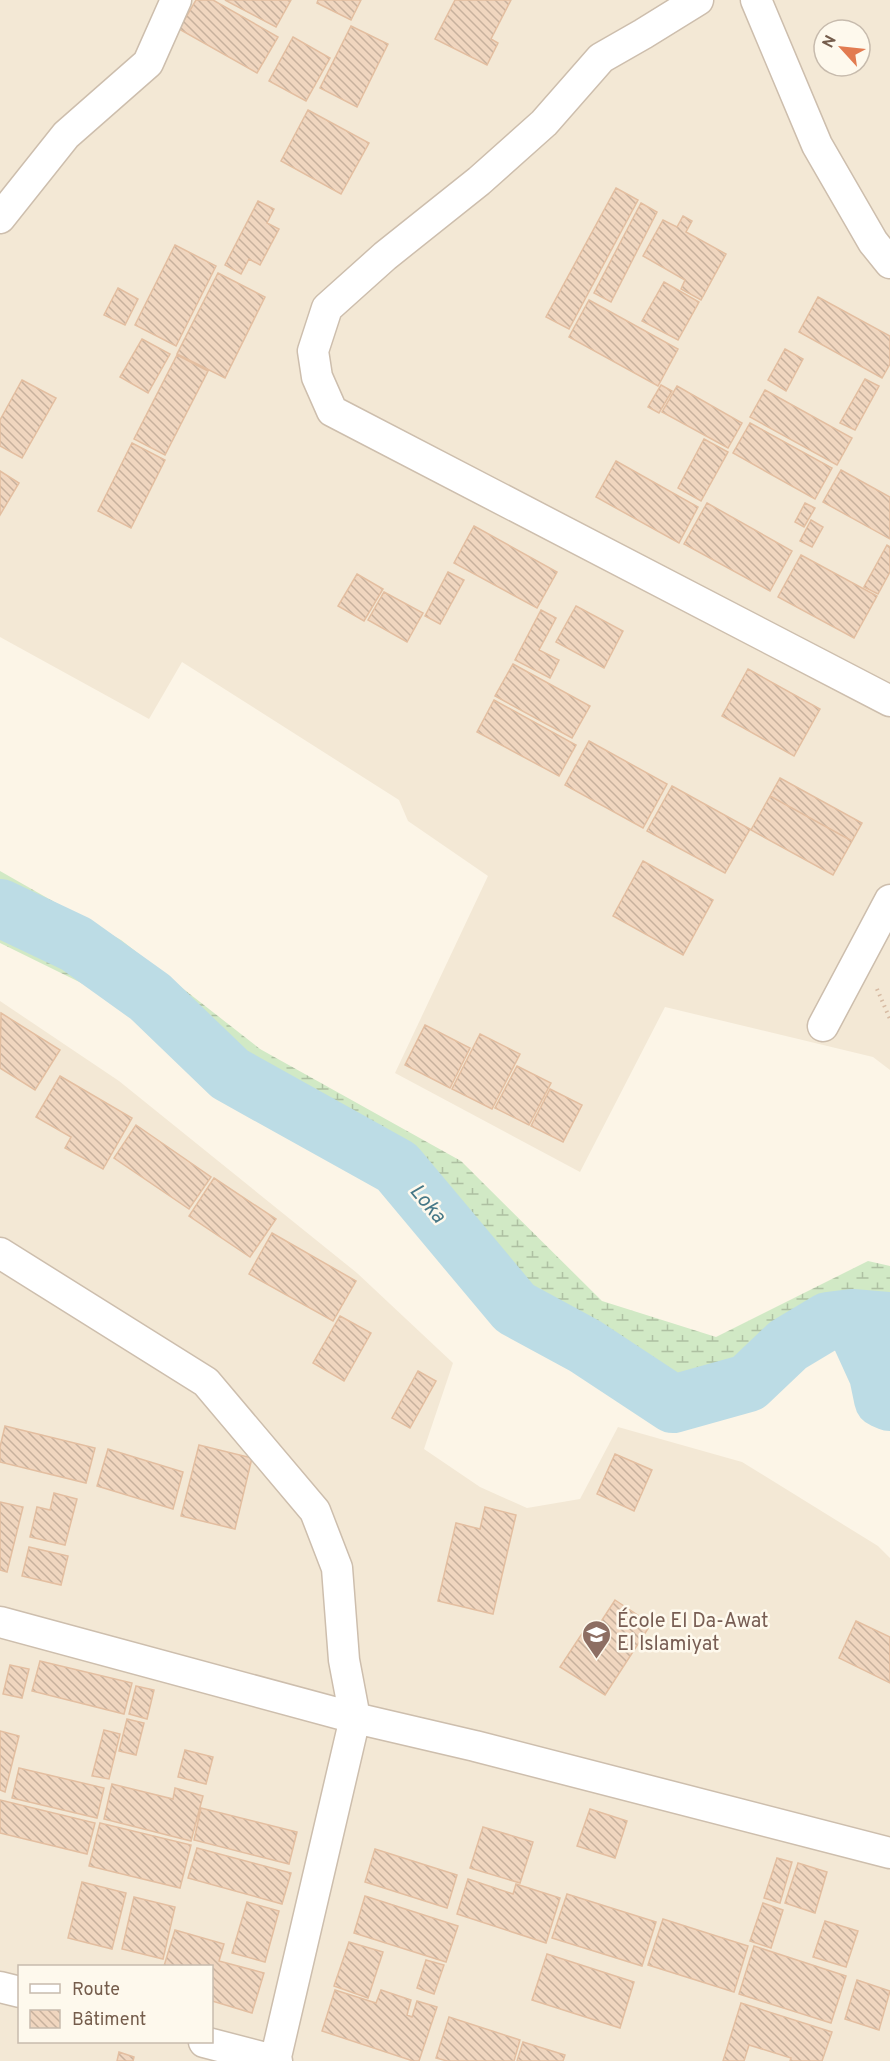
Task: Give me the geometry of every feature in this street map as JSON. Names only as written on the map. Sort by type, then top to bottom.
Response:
[{"type":"street","points":[[0,218],[66,135],[148,63],[176,0]]},
{"type":"street","points":[[698,0],[601,58],[544,123],[327,308],[313,351],[317,378],[332,411],[890,701]]},
{"type":"street","points":[[756,0],[817,145],[873,242],[890,263]]},
{"type":"street","points":[[823,1026],[890,900]]},
{"type":"street","points":[[0,1253],[206,1382],[315,1511],[337,1568],[344,1659],[355,1718],[276,2061],[208,2043]]},
{"type":"street","points":[[0,1622],[355,1718],[475,1746],[890,1853]]},
{"type":"street","points":[[0,1987],[18,1992]]},
{"type":"shaded area","points":[[0,0],[890,0],[890,1070],[873,1057],[665,1007],[580,1172],[395,1073],[488,876],[408,821],[399,800],[182,662],[149,719],[0,637]]},
{"type":"shaded area","points":[[0,1001],[119,1081],[357,1273],[453,1363],[424,1449],[480,1487],[527,1508],[580,1499],[618,1427],[742,1462],[878,1546],[890,1558],[890,2061],[0,2061]]},
{"type":"green space","points":[[0,871],[121,940],[260,1049],[461,1161],[602,1301],[716,1337],[868,1261],[890,1266],[890,1426],[871,1420],[839,1341],[766,1396],[671,1412],[509,1319],[383,1191],[221,1099],[124,1004],[0,943]]},
{"type":"building","points":[[196,0],[213,0],[278,37],[257,73],[179,29]]},
{"type":"building","points":[[225,0],[291,0],[276,27]]},
{"type":"building","points":[[318,0],[361,0],[351,20],[317,3]]},
{"type":"building","points":[[455,0],[511,0],[491,39],[498,43],[487,65],[435,39]]},
{"type":"building","points":[[351,26],[388,44],[357,107],[320,88]]},
{"type":"building","points":[[293,37],[330,58],[306,101],[269,81]]},
{"type":"building","points":[[308,110],[369,143],[341,194],[281,161]]},
{"type":"building","points":[[616,188],[638,200],[569,329],[546,317]]},
{"type":"building","points":[[258,201],[274,209],[267,223],[279,229],[260,265],[249,259],[241,274],[225,265]]},
{"type":"building","points":[[641,203],[657,212],[611,302],[594,293]]},
{"type":"building","points":[[683,216],[692,221],[686,232],[726,254],[701,300],[681,289],[685,280],[643,256],[663,220],[677,227]]},
{"type":"building","points":[[175,245],[216,266],[176,346],[135,325]]},
{"type":"building","points":[[218,273],[265,297],[225,378],[177,354]]},
{"type":"building","points":[[664,282],[699,302],[678,340],[642,321]]},
{"type":"building","points":[[118,288],[138,299],[125,325],[104,315]]},
{"type":"building","points":[[818,297],[890,336],[890,364],[882,378],[799,332]]},
{"type":"building","points":[[589,300],[678,349],[658,386],[569,337]]},
{"type":"building","points":[[142,339],[170,354],[148,393],[120,377]]},
{"type":"building","points":[[785,349],[803,359],[786,391],[768,380]]},
{"type":"building","points":[[177,355],[208,371],[165,455],[134,439]]},
{"type":"building","points":[[865,379],[879,386],[855,430],[840,423]]},
{"type":"building","points":[[22,380],[56,398],[22,458],[0,446],[0,420]]},
{"type":"building","points":[[661,385],[672,391],[659,413],[648,407]]},
{"type":"building","points":[[677,386],[742,423],[728,448],[662,412]]},
{"type":"building","points":[[765,390],[852,438],[837,465],[750,417]]},
{"type":"building","points":[[750,423],[832,468],[815,499],[733,453]]},
{"type":"building","points":[[704,439],[728,452],[701,501],[678,488]]},
{"type":"building","points":[[132,443],[165,460],[131,528],[98,511]]},
{"type":"building","points":[[616,461],[698,507],[679,543],[596,497]]},
{"type":"building","points":[[841,470],[890,497],[890,539],[823,502]]},
{"type":"building","points":[[0,471],[19,483],[0,515]]},
{"type":"building","points":[[707,503],[792,551],[770,591],[684,544]]},
{"type":"building","points":[[805,503],[815,508],[804,527],[795,522]]},
{"type":"building","points":[[811,520],[823,527],[812,547],[800,541]]},
{"type":"building","points":[[474,526],[557,572],[537,608],[454,563]]},
{"type":"building","points":[[887,545],[890,547],[890,572],[878,594],[864,587]]},
{"type":"building","points":[[801,555],[877,596],[854,638],[778,597]]},
{"type":"building","points":[[448,572],[464,580],[440,624],[425,616]]},
{"type":"building","points":[[357,574],[383,589],[364,621],[338,606]]},
{"type":"building","points":[[384,592],[423,613],[407,642],[368,620]]},
{"type":"building","points":[[576,606],[623,631],[604,668],[556,642]]},
{"type":"building","points":[[541,610],[556,618],[539,650],[559,660],[550,678],[515,660]]},
{"type":"building","points":[[513,664],[590,706],[572,738],[495,696]]},
{"type":"building","points":[[748,669],[820,709],[794,756],[722,716]]},
{"type":"building","points":[[494,700],[576,745],[559,776],[477,732]]},
{"type":"building","points":[[589,741],[667,784],[643,828],[565,785]]},
{"type":"building","points":[[780,778],[862,823],[852,841],[770,796]]},
{"type":"building","points":[[672,786],[750,829],[725,873],[647,831]]},
{"type":"building","points":[[770,796],[852,841],[833,875],[751,830]]},
{"type":"building","points":[[643,861],[713,900],[683,955],[613,916]]},
{"type":"building","points":[[1,1013],[60,1050],[35,1090],[0,1068]]},
{"type":"building","points":[[425,1025],[470,1048],[450,1088],[405,1065]]},
{"type":"building","points":[[480,1034],[520,1054],[492,1109],[452,1089]]},
{"type":"building","points":[[517,1066],[551,1083],[529,1125],[495,1108]]},
{"type":"building","points":[[60,1076],[132,1118],[103,1169],[65,1148],[71,1137],[36,1117]]},
{"type":"building","points":[[550,1089],[582,1105],[563,1142],[531,1126]]},
{"type":"building","points":[[136,1125],[211,1177],[189,1209],[114,1158]]},
{"type":"building","points":[[214,1178],[276,1219],[250,1257],[189,1216]]},
{"type":"building","points":[[272,1233],[356,1281],[333,1321],[249,1274]]},
{"type":"building","points":[[340,1316],[371,1333],[344,1381],[313,1363]]},
{"type":"building","points":[[418,1371],[436,1381],[410,1428],[392,1418]]},
{"type":"building","points":[[5,1426],[95,1448],[86,1483],[0,1462],[0,1447]]},
{"type":"building","points":[[199,1445],[252,1458],[235,1529],[181,1516]]},
{"type":"building","points":[[108,1449],[183,1472],[173,1509],[97,1486]]},
{"type":"building","points":[[615,1454],[652,1470],[634,1511],[597,1494]]},
{"type":"building","points":[[54,1493],[77,1499],[65,1545],[30,1537],[37,1507],[50,1510]]},
{"type":"building","points":[[0,1502],[23,1507],[7,1572],[0,1570]]},
{"type":"building","points":[[485,1507],[516,1515],[493,1614],[438,1601],[456,1523],[480,1529]]},
{"type":"building","points":[[29,1547],[68,1556],[61,1585],[22,1576]]},
{"type":"building","points":[[615,1600],[651,1624],[605,1695],[560,1667],[585,1629],[593,1634]]},
{"type":"building","points":[[856,1621],[890,1637],[890,1683],[839,1658]]},
{"type":"building","points":[[40,1661],[132,1683],[124,1714],[32,1691]]},
{"type":"building","points":[[10,1665],[29,1669],[22,1698],[3,1694]]},
{"type":"building","points":[[136,1686],[154,1690],[147,1719],[129,1714]]},
{"type":"building","points":[[127,1719],[144,1723],[136,1755],[119,1751]]},
{"type":"building","points":[[104,1730],[120,1734],[109,1779],[92,1776]]},
{"type":"building","points":[[0,1731],[19,1736],[5,1792],[0,1790]]},
{"type":"building","points":[[185,1750],[213,1757],[206,1784],[178,1777]]},
{"type":"building","points":[[19,1768],[104,1788],[97,1818],[12,1798]]},
{"type":"building","points":[[112,1784],[173,1799],[175,1788],[203,1796],[191,1841],[104,1819]]},
{"type":"building","points":[[0,1800],[95,1823],[87,1854],[0,1833]]},
{"type":"building","points":[[201,1808],[297,1832],[289,1864],[194,1840]]},
{"type":"building","points":[[590,1809],[627,1821],[615,1858],[577,1846]]},
{"type":"building","points":[[100,1823],[191,1845],[180,1888],[89,1866]]},
{"type":"building","points":[[483,1827],[533,1842],[520,1883],[470,1868]]},
{"type":"building","points":[[197,1848],[291,1873],[282,1904],[188,1878]]},
{"type":"building","points":[[375,1849],[457,1875],[447,1908],[365,1882]]},
{"type":"building","points":[[777,1858],[792,1862],[780,1903],[764,1898]]},
{"type":"building","points":[[798,1863],[827,1872],[815,1913],[785,1903]]},
{"type":"building","points":[[468,1879],[513,1894],[516,1884],[560,1898],[546,1943],[457,1914]]},
{"type":"building","points":[[82,1882],[126,1893],[112,1949],[68,1938]]},
{"type":"building","points":[[567,1894],[656,1922],[642,1966],[552,1938]]},
{"type":"building","points":[[365,1896],[458,1926],[446,1962],[354,1933]]},
{"type":"building","points":[[134,1897],[175,1907],[163,1959],[122,1949]]},
{"type":"building","points":[[247,1902],[279,1911],[265,1962],[232,1953]]},
{"type":"building","points":[[763,1903],[783,1910],[771,1948],[750,1941]]},
{"type":"building","points":[[663,1919],[748,1946],[734,1992],[648,1965]]},
{"type":"building","points":[[825,1921],[858,1931],[846,1967],[813,1957]]},
{"type":"building","points":[[175,1930],[224,1944],[219,1961],[264,1973],[252,2013],[213,2001],[213,1965],[164,1965]]},
{"type":"building","points":[[349,1942],[383,1952],[368,1998],[334,1986]]},
{"type":"building","points":[[754,1946],[846,1976],[831,2023],[739,1994]]},
{"type":"building","points":[[547,1954],[634,1982],[620,2028],[532,2000]]},
{"type":"building","points":[[426,1960],[444,1965],[434,1994],[417,1988]]},
{"type":"building","points":[[857,1980],[890,1991],[879,2030],[845,2019]]},
{"type":"building","points":[[335,1990],[376,2003],[381,1990],[411,2000],[407,2015],[412,2017],[417,2001],[437,2007],[419,2061],[322,2031]]},
{"type":"building","points":[[741,2003],[832,2032],[822,2061],[790,2061],[791,2058],[749,2045],[744,2061],[723,2061]]},
{"type":"building","points":[[449,2017],[520,2040],[514,2061],[447,2061],[436,2058]]},
{"type":"building","points":[[523,2042],[565,2055],[563,2061],[517,2061]]},
{"type":"building","points":[[119,2052],[134,2057],[133,2061],[117,2061]]},
{"type":"waterway","name":"Loka","points":[[0,908],[76,944],[150,997],[230,1074],[397,1167],[515,1308],[585,1346],[673,1404],[748,1383],[788,1345],[828,1321],[852,1318],[890,1321]]},
{"type":"waterway","name":"Loka","points":[[852,1318],[878,1375],[883,1399],[890,1402]]},
{"type":"place","name":"École El Da-Awat El Islamiyat","points":[[596,1660]]}]
